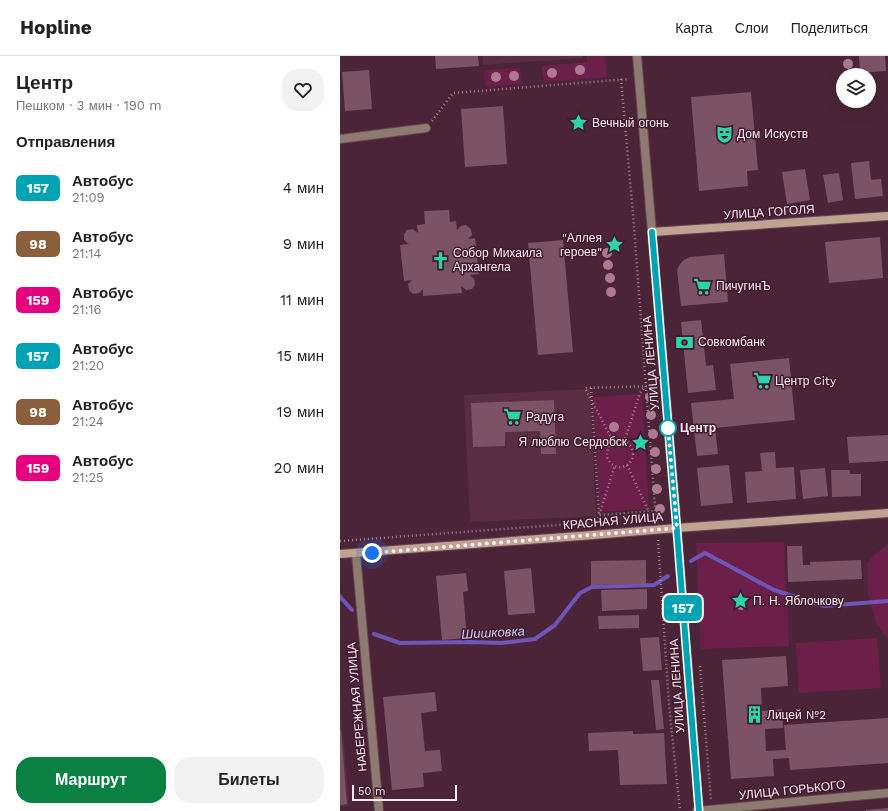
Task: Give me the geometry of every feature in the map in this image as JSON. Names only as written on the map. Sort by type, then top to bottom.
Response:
[{"type":"street","name":"УЛИЦА ЛЕНИНА","points":[[637,56],[677,528],[698,811]]},
{"type":"street","points":[[340,140],[426,128]]},
{"type":"street","name":"УЛИЦА ГОГОЛЯ","points":[[652,232],[888,216]]},
{"type":"street","name":"КРАСНАЯ УЛИЦА","points":[[340,554],[888,513]]},
{"type":"street","name":"НАБЕРЕЖНАЯ УЛИЦА","points":[[356,554],[379,811]]},
{"type":"street","name":"УЛИЦА ГОРЬКОГО","points":[[698,811],[888,793]]},
{"type":"path","points":[[426,128],[453,93],[639,78]]},
{"type":"path","points":[[599,515],[655,511],[633,214],[621,79]]},
{"type":"path","points":[[614,443],[585,388],[646,386]]},
{"type":"path","points":[[624,442],[640,393],[646,386]]},
{"type":"path","points":[[591,388],[599,515]]},
{"type":"path","points":[[620,441],[630,446],[633,454],[627,465],[615,466],[611,463],[607,455],[609,447],[614,443],[620,441]]},
{"type":"path","points":[[627,465],[649,512]]},
{"type":"path","points":[[593,535],[615,466]]},
{"type":"path","points":[[340,541],[604,522]]},
{"type":"path","points":[[659,551],[669,705],[680,811]]},
{"type":"path","points":[[700,659],[711,801],[718,800]]},
{"type":"shaded area","points":[[482,56],[583,56],[583,58],[483,65]]},
{"type":"shaded area","points":[[587,56],[605,56],[607,77],[544,82],[542,66],[587,62]]},
{"type":"shaded area","points":[[520,68],[521,84],[486,87],[484,70]]},
{"type":"shaded area","points":[[590,389],[596,516],[470,522],[464,395]]},
{"type":"shaded area","points":[[642,394],[649,509],[600,512],[593,397]]},
{"type":"shaded area","points":[[784,542],[789,646],[701,649],[696,543]]},
{"type":"shaded area","points":[[888,544],[888,638],[876,622],[868,594],[867,564],[873,556]]},
{"type":"shaded area","points":[[877,638],[881,688],[799,693],[796,643]]},
{"type":"shaded area","points":[[340,696],[349,806],[340,807]]},
{"type":"building","points":[[435,56],[478,56],[479,66],[436,69]]},
{"type":"building","points":[[859,56],[885,56],[886,71],[876,72],[876,68],[860,68]]},
{"type":"building","points":[[369,70],[372,109],[345,111],[342,72]]},
{"type":"building","name":"Дом Искуств","points":[[751,92],[758,170],[747,171],[748,186],[699,191],[691,97]]},
{"type":"building","points":[[503,106],[507,164],[465,167],[461,109]]},
{"type":"building","points":[[869,161],[871,180],[881,179],[883,196],[855,199],[851,163]]},
{"type":"building","points":[[805,169],[810,200],[787,204],[782,172]]},
{"type":"building","points":[[839,173],[843,200],[828,203],[823,175]]},
{"type":"building","name":"Собор Михаила Архангела","points":[[449,210],[450,222],[456,221],[457,230],[461,226],[466,225],[471,229],[472,235],[468,239],[475,238],[479,274],[470,275],[474,279],[475,285],[472,289],[466,290],[461,286],[462,293],[423,296],[423,289],[419,293],[413,294],[409,290],[408,284],[412,280],[404,281],[400,245],[409,244],[404,240],[404,234],[407,230],[413,229],[418,233],[417,225],[425,224],[424,211]]},
{"type":"building","points":[[880,237],[883,278],[829,283],[825,242]]},
{"type":"building","points":[[563,240],[573,352],[538,355],[528,243]]},
{"type":"building","name":"ПичугинЪ","points":[[724,254],[728,302],[681,306],[677,270],[680,264],[690,257]]},
{"type":"building","points":[[701,320],[706,366],[713,365],[716,390],[688,393],[681,322]]},
{"type":"building","name":"Центр City","points":[[789,358],[795,420],[715,428],[718,454],[697,456],[691,403],[734,399],[730,364]]},
{"type":"building","name":"Радуга","points":[[554,400],[556,454],[541,454],[540,431],[505,432],[505,446],[473,447],[471,403]]},
{"type":"building","points":[[888,435],[888,461],[849,463],[847,437]]},
{"type":"building","points":[[775,452],[776,468],[794,467],[796,499],[747,503],[745,472],[762,471],[760,453]]},
{"type":"building","points":[[729,465],[733,503],[701,506],[697,468]]},
{"type":"building","points":[[825,468],[828,496],[803,499],[800,470]]},
{"type":"building","points":[[831,470],[850,470],[850,474],[861,474],[861,496],[832,497]]},
{"type":"building","points":[[787,546],[802,546],[803,565],[810,565],[810,562],[861,560],[862,579],[788,582]]},
{"type":"building","points":[[646,560],[646,584],[591,585],[591,561]]},
{"type":"building","points":[[531,568],[535,613],[508,615],[504,571]]},
{"type":"building","points":[[466,573],[468,591],[463,592],[467,638],[442,640],[436,576]]},
{"type":"building","points":[[647,589],[647,609],[602,611],[601,590]]},
{"type":"building","points":[[639,615],[639,628],[599,629],[598,616]]},
{"type":"building","points":[[659,637],[662,670],[643,671],[640,638]]},
{"type":"building","name":"Лицей №2","points":[[786,656],[788,686],[761,688],[762,711],[782,709],[783,728],[765,729],[766,751],[786,750],[784,725],[888,718],[888,763],[790,770],[789,758],[773,759],[774,776],[731,779],[722,660]]},
{"type":"building","points":[[651,680],[659,680],[664,729],[656,730]]},
{"type":"building","points":[[435,692],[437,711],[421,713],[425,751],[440,750],[442,771],[423,773],[424,787],[392,790],[383,697]]},
{"type":"building","points":[[340,730],[347,804],[340,805]]},
{"type":"building","points":[[633,731],[633,734],[664,733],[667,784],[620,785],[618,750],[589,751],[588,733]]},
{"type":"building","points":[[888,808],[888,811],[866,811],[866,810]]},
{"type":"waterway","name":"Шишковка","points":[[691,561],[705,553],[774,590],[824,606],[888,601]]},
{"type":"waterway","name":"Шишковка","points":[[374,634],[400,643],[502,643],[535,639],[555,625],[580,593],[592,587],[654,585],[668,576]]},
{"type":"waterway","name":"Шишковка","points":[[340,596],[352,610]]},
{"type":"bus line","name":"157","points":[[652,232],[699,811]]},
{"type":"place","name":"Вечный огонь","points":[[579,123]]},
{"type":"place","name":"Дом Искуств","points":[[724,134]]},
{"type":"place","name":"\"Аллея героев\"","points":[[615,245]]},
{"type":"place","name":"Собор Михаила Архангела","points":[[440,260]]},
{"type":"place","name":"ПичугинЪ","points":[[703,286]]},
{"type":"place","name":"Совкомбанк","points":[[685,342]]},
{"type":"place","name":"Центр City","points":[[762,381]]},
{"type":"place","name":"Радуга","points":[[513,417]]},
{"type":"place","name":"Центр","points":[[668,428]]},
{"type":"place","name":"Я люблю Сердобск","points":[[640,442]]},
{"type":"place","name":"П. Н. Яблочкову","points":[[740,601]]},
{"type":"place","name":"Лицей №2","points":[[754,715]]},
{"type":"route","points":[[372,553],[677,528],[668,428]]}]
